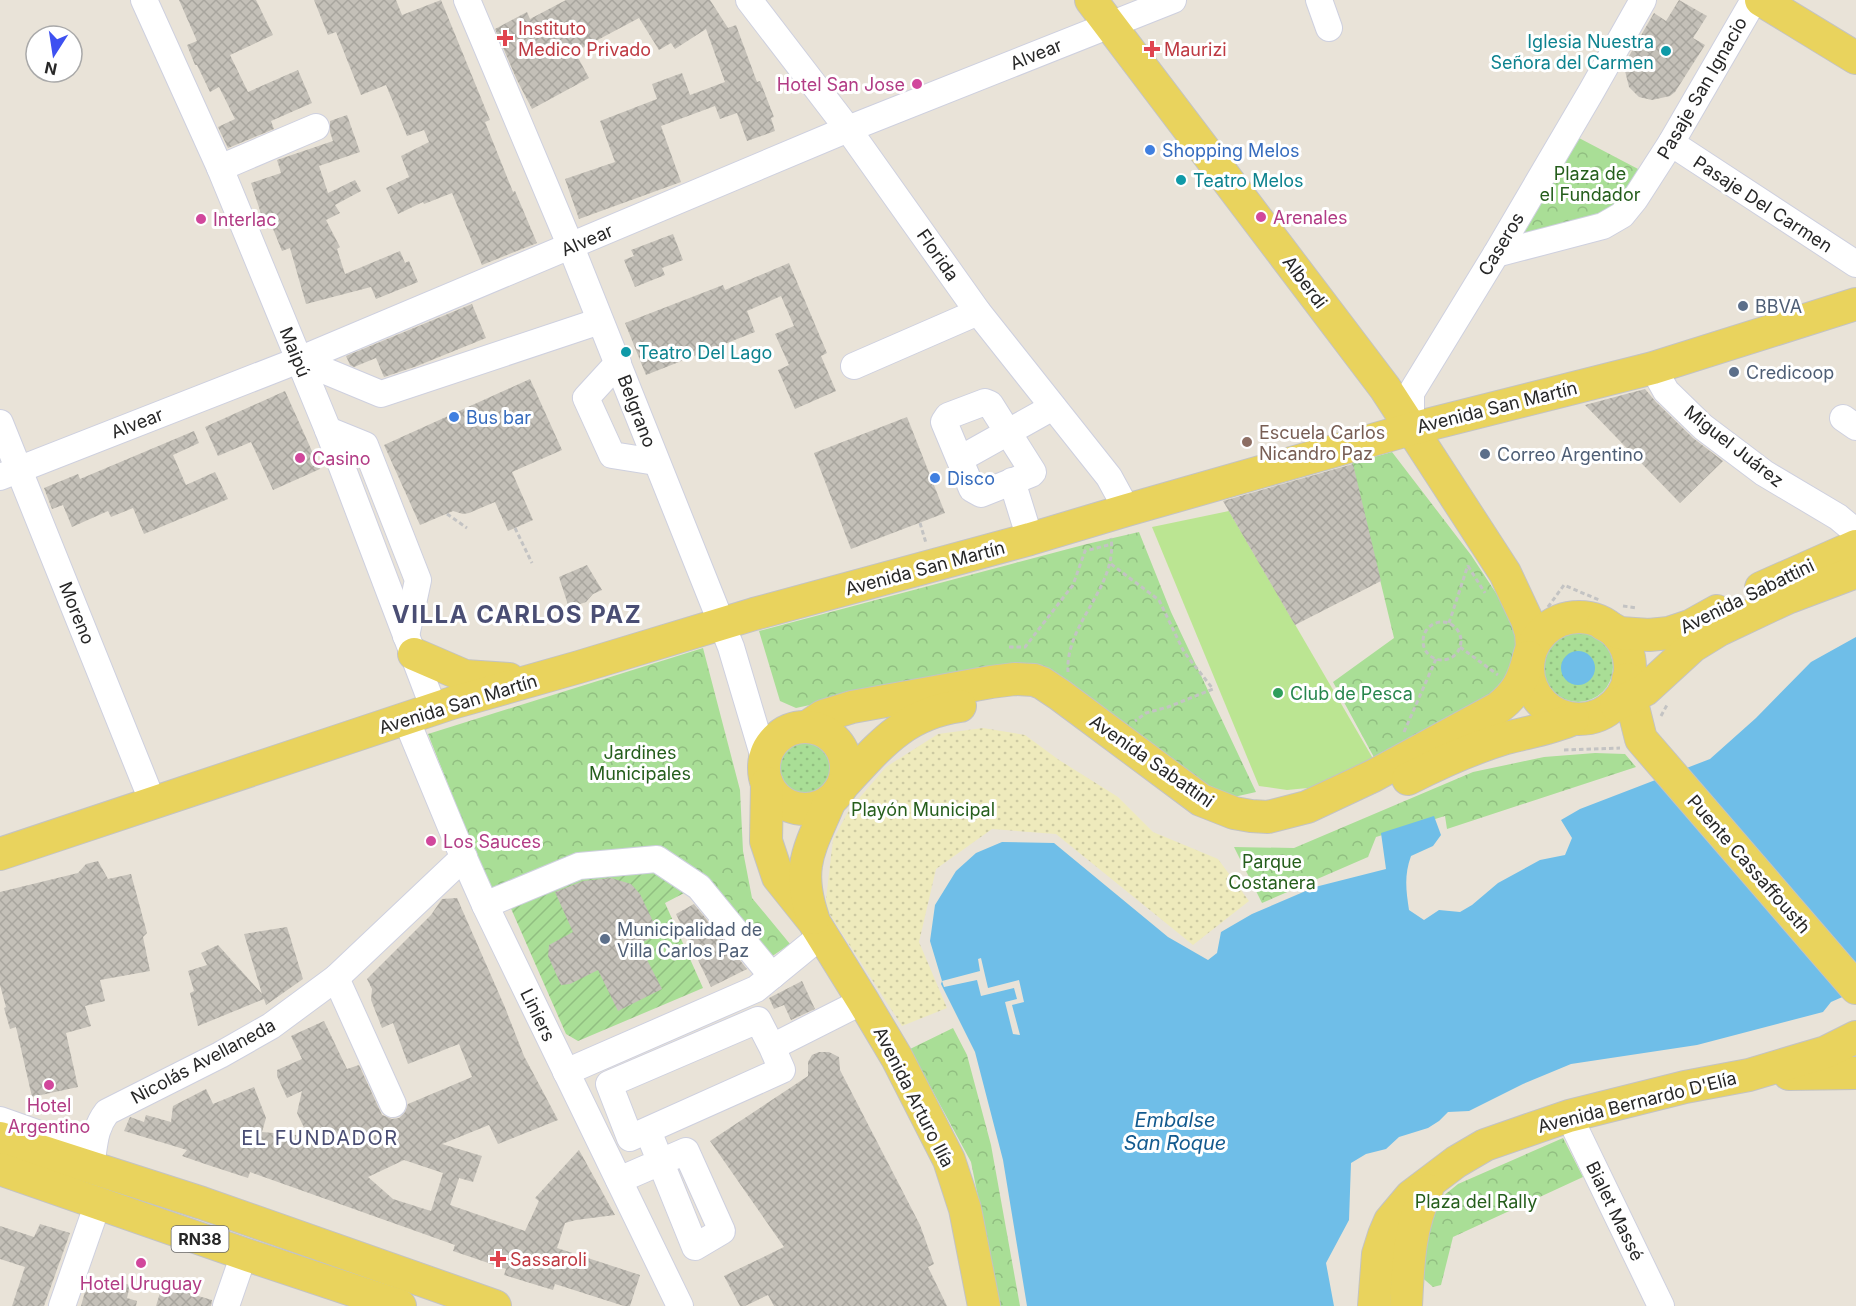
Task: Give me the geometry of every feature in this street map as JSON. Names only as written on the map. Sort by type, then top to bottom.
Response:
[{"type":"main road","name":"Alberdi","points":[[1091,0],[1385,388],[1411,429],[1496,584],[1567,622]]},
{"type":"main road","points":[[1761,0],[1856,58]]},
{"type":"main road","name":"Avenida San Martín","points":[[0,854],[420,714],[722,623],[1030,539],[1115,523],[1411,429],[1653,368],[1856,304]]},
{"type":"main road","name":"Avenida Sabattini","points":[[807,727],[824,716],[852,707],[1015,679],[1034,680],[1060,695],[1201,800],[1234,813],[1268,817],[1307,807],[1373,776],[1498,708],[1513,696],[1524,677],[1567,622],[1620,633],[1649,635],[1669,633],[1690,626],[1778,579],[1856,546]]},
{"type":"main road","name":"Avenida Sabattini","points":[[818,928],[806,897],[804,878],[806,860],[836,794],[898,730],[920,716],[950,707],[1020,699],[1038,704],[1050,710],[1182,811],[1196,819],[1217,827],[1261,834],[1301,828],[1321,821],[1428,769],[1506,738],[1603,713],[1693,646],[1719,630],[1786,598],[1856,572]]},
{"type":"main road","name":"Puente Cassaffousth","points":[[1641,740],[1628,655],[1623,642],[1613,631],[1567,622],[1527,669],[1533,693],[1550,711],[1561,716],[1601,724],[1641,740],[1856,988]]},
{"type":"main road","points":[[410,645],[465,676],[537,679]]},
{"type":"main road","points":[[766,772],[778,798],[793,808],[811,809],[836,794],[847,772],[846,759],[831,736],[807,727],[784,733],[769,750],[766,772],[766,841],[778,877],[818,928]]},
{"type":"main road","name":"Avenida Arturo Ilía","points":[[818,928],[897,1058],[950,1160],[965,1209],[984,1306]]},
{"type":"main road","name":"Avenida Bernardo D'Elía","points":[[1374,1302],[1378,1254],[1390,1221],[1412,1196],[1456,1162],[1485,1145],[1569,1116],[1685,1087],[1749,1075],[1826,1052],[1856,1037]]},
{"type":"main road","name":"Avenida Bernardo D'Elía","points":[[1749,1075],[1856,1073]]},
{"type":"main road","name":"RN38","points":[[0,1138],[202,1203],[495,1306]]},
{"type":"main road","points":[[93,1153],[194,1192],[202,1203]]},
{"type":"main road","points":[[1,1170],[12,1166],[34,1165],[114,1191],[161,1191]]},
{"type":"main road","name":"RN38","points":[[1,1170],[390,1304]]},
{"type":"main road","points":[[1413,1304],[1412,1229],[1418,1208],[1430,1184]]},
{"type":"main road","points":[[244,1254],[252,1241],[261,1240],[346,1271],[396,1272]]},
{"type":"street","name":"Maipú","points":[[144,0],[220,168],[328,430],[410,645],[420,714]]},
{"type":"street","name":"Belgrano","points":[[467,0],[571,247],[731,646],[766,772]]},
{"type":"street","name":"Florida","points":[[749,0],[848,129],[978,312],[1109,477],[1115,523]]},
{"type":"street","name":"Alvear","points":[[10,473],[299,360],[848,129],[1173,0]]},
{"type":"street","points":[[1319,0],[1329,28]]},
{"type":"street","name":"Caseros","points":[[1411,429],[1411,393],[1496,254],[1643,0]]},
{"type":"street","name":"Pasaje San Ignacio","points":[[1496,254],[1603,226],[1622,215],[1671,143],[1754,0]]},
{"type":"street","points":[[220,168],[316,127]]},
{"type":"street","name":"Pasaje Del Carmen","points":[[1671,143],[1856,264]]},
{"type":"street","points":[[854,366],[978,312]]},
{"type":"street","points":[[299,360],[381,394],[600,321]]},
{"type":"street","points":[[618,363],[586,398],[612,455],[656,462]]},
{"type":"street","name":"Miguel Juárez","points":[[1653,368],[1666,391],[1703,426],[1764,473],[1838,517],[1856,532]]},
{"type":"street","points":[[985,402],[989,403],[1008,432],[1033,469],[1031,474],[981,494],[976,493],[972,489],[944,422],[948,416],[985,402]]},
{"type":"street","points":[[960,459],[1053,407]]},
{"type":"street","name":"Moreno","points":[[0,423],[10,473],[153,803]]},
{"type":"street","points":[[1012,482],[1030,539]]},
{"type":"street","name":"Liniers","points":[[420,714],[464,857],[677,1302]]},
{"type":"street","name":"Nicolás Avellaneda","points":[[93,1153],[99,1122],[107,1112],[220,1055],[271,1026],[336,978],[464,857]]},
{"type":"street","points":[[485,905],[579,866],[657,859],[699,887],[771,976]]},
{"type":"street","points":[[566,1072],[756,989],[818,928]]},
{"type":"street","points":[[336,978],[393,1104]]},
{"type":"street","points":[[772,1047],[863,1001]]},
{"type":"street","points":[[758,1020],[772,1047],[782,1070],[630,1138],[609,1084],[758,1020]]},
{"type":"street","name":"Bialet Massé","points":[[1569,1116],[1661,1306]]},
{"type":"street","points":[[0,1120],[93,1153]]},
{"type":"street","points":[[619,1180],[660,1162],[648,1131]]},
{"type":"street","points":[[62,1306],[98,1203]]},
{"type":"street","points":[[226,1306],[244,1254]]},
{"type":"street","points":[[1374,1302],[1413,1304]]},
{"type":"path","points":[[447,514],[468,528]]},
{"type":"path","points":[[920,523],[926,543]]},
{"type":"path","points":[[1074,678],[1068,672],[1067,663],[1074,638],[1111,564],[1115,523]]},
{"type":"path","points":[[1009,647],[1025,647],[1073,585],[1085,551],[1115,523]]},
{"type":"path","points":[[515,528],[531,562]]},
{"type":"path","points":[[1449,623],[1471,555]]},
{"type":"path","points":[[1111,564],[1159,600],[1185,652],[1213,689],[1168,707],[1146,712],[1118,738]]},
{"type":"path","points":[[1468,566],[1496,584]]},
{"type":"path","points":[[1567,622],[1564,585],[1567,622]]},
{"type":"path","points":[[1567,622],[1638,608]]},
{"type":"path","points":[[1449,623],[1460,634],[1461,647],[1450,659],[1436,659],[1429,656],[1425,650],[1424,635],[1434,624],[1449,623]]},
{"type":"path","points":[[1461,647],[1506,681],[1513,696]]},
{"type":"path","points":[[1401,738],[1436,659]]},
{"type":"path","points":[[1537,731],[1562,750],[1627,748],[1641,740],[1656,726],[1675,692],[1633,691]]},
{"type":"green space","name":"Plaza de el Fundador","points":[[1579,138],[1640,170],[1620,201],[1603,215],[1521,238]]},
{"type":"green space","points":[[1392,452],[1471,555],[1515,622],[1519,657],[1506,681],[1488,696],[1376,761],[1333,682],[1394,638],[1352,463]]},
{"type":"green space","name":"Club de Pesca","points":[[1229,511],[1375,762],[1318,787],[1287,790],[1259,786],[1152,527]]},
{"type":"green space","points":[[1139,532],[1171,612],[1256,792],[1225,799],[1064,684],[879,690],[796,708],[780,701],[759,631]]},
{"type":"green space","points":[[1578,632],[1591,635],[1603,642],[1610,654],[1613,667],[1610,680],[1603,692],[1591,699],[1578,702],[1565,699],[1553,692],[1546,680],[1543,667],[1546,654],[1553,642],[1565,635]]},
{"type":"green space","name":"Jardines Municipales","points":[[703,648],[740,790],[743,851],[752,898],[790,944],[768,959],[704,881],[490,891],[428,734]]},
{"type":"green space","points":[[805,739],[822,744],[830,752],[835,769],[830,786],[822,794],[805,799],[788,794],[780,786],[775,769],[780,752],[788,744]]},
{"type":"green space","name":"Parque Costanera","points":[[1595,753],[1625,754],[1636,767],[1447,829],[1445,816],[1376,837],[1368,857],[1262,903],[1234,847],[1294,848],[1473,772],[1544,757]]},
{"type":"green space","points":[[655,868],[688,891],[665,903],[703,988],[578,1041],[566,1034],[509,904],[584,872]]},
{"type":"green space","points":[[953,1028],[967,1055],[991,1145],[1020,1306],[1000,1306],[971,1162],[910,1049]]},
{"type":"green space","name":"Plaza del Rally","points":[[1563,1138],[1583,1177],[1453,1237],[1441,1285],[1433,1287],[1418,1274],[1431,1206],[1458,1184]]},
{"type":"sand","name":"Playón Municipal","points":[[983,728],[1025,735],[1059,760],[1118,797],[1153,832],[1218,859],[1249,901],[1193,945],[1056,834],[992,829],[936,869],[919,942],[947,1008],[902,1026],[825,907],[833,840],[849,810],[886,767],[938,734]]},
{"type":"water","name":"Embalse San Roque","points":[[1856,637],[1856,991],[1831,1002],[1823,1012],[1697,1045],[1571,1064],[1523,1084],[1469,1111],[1448,1112],[1428,1128],[1399,1137],[1386,1149],[1366,1154],[1351,1163],[1349,1220],[1326,1263],[1334,1306],[1027,1306],[1003,1160],[975,1052],[941,984],[930,941],[935,905],[956,871],[976,853],[1002,842],[1054,843],[1168,937],[1208,960],[1217,953],[1221,932],[1252,914],[1315,887],[1386,869],[1381,833],[1434,816],[1441,835],[1433,846],[1411,856],[1407,870],[1409,910],[1424,920],[1439,910],[1460,912],[1498,883],[1540,860],[1565,855],[1572,838],[1561,820],[1580,809],[1710,759],[1756,718],[1811,662]]},
{"type":"water","points":[[1578,651],[1590,656],[1595,668],[1590,680],[1578,685],[1566,680],[1561,668],[1566,656]]},
{"type":"pier","points":[[981,958],[988,988],[1019,980],[1024,1002],[1012,1005],[1020,1035],[1013,1034],[1005,1002],[1017,999],[1014,988],[981,996],[977,980],[944,987],[942,981],[980,971],[978,959]]},
{"type":"building","points":[[179,0],[256,0],[273,35],[230,55],[248,92],[298,70],[312,103],[271,121],[274,129],[228,148],[218,127],[235,119],[219,87],[210,92],[195,65],[187,45],[197,41]]},
{"type":"building","points":[[314,0],[396,0],[402,15],[441,0],[490,120],[485,122],[513,192],[515,191],[537,243],[482,265],[452,193],[424,204],[423,202],[398,214],[386,188],[409,177],[401,156],[429,142],[424,130],[407,136],[386,85],[361,95],[336,32],[328,35]]},
{"type":"building","points":[[566,0],[710,0],[728,28],[736,25],[757,82],[760,81],[774,117],[771,118],[775,131],[747,141],[737,113],[720,119],[715,106],[661,126],[681,182],[579,219],[565,179],[615,162],[600,121],[657,99],[652,84],[682,73],[690,95],[725,82],[706,29],[675,49],[671,43],[659,50],[639,18],[575,52],[589,78],[532,109],[495,29],[527,12],[530,19]]},
{"type":"building","name":"Iglesia Nuestra Señora del Carmen","points":[[1679,0],[1707,16],[1693,38],[1705,45],[1675,92],[1670,96],[1652,100],[1639,97],[1629,87],[1625,63],[1654,13],[1666,21]]},
{"type":"building","points":[[347,115],[360,152],[319,166],[328,193],[355,180],[361,191],[335,205],[340,213],[326,220],[340,247],[337,249],[345,274],[400,251],[405,263],[409,261],[418,282],[376,299],[371,287],[306,304],[290,248],[282,251],[271,224],[265,226],[251,183],[281,173],[277,160],[333,141],[330,121]]},
{"type":"building","points":[[673,234],[683,260],[662,268],[665,275],[635,287],[624,260],[634,256],[631,250]]},
{"type":"building","points":[[789,263],[827,353],[821,356],[836,391],[795,409],[778,370],[789,365],[775,334],[794,326],[781,296],[747,311],[755,332],[646,375],[625,323],[723,285],[725,290]]},
{"type":"building","points":[[472,304],[486,338],[384,377],[376,358],[354,367],[350,365],[346,356]]},
{"type":"building","points":[[530,379],[562,450],[512,472],[533,520],[508,531],[495,502],[469,513],[453,511],[420,525],[384,445]]},
{"type":"building","points":[[1645,389],[1693,438],[1723,461],[1680,503],[1585,405]]},
{"type":"building","points":[[285,391],[320,469],[273,490],[251,442],[218,456],[205,427]]},
{"type":"building","points":[[907,417],[945,513],[851,549],[814,453]]},
{"type":"building","points":[[194,431],[199,443],[173,455],[186,485],[215,472],[228,499],[144,534],[133,508],[111,517],[108,511],[72,527],[63,505],[52,509],[44,488],[78,474],[80,479]]},
{"type":"building","points":[[1353,464],[1381,581],[1295,625],[1223,501]]},
{"type":"building","points":[[587,565],[602,590],[593,594],[586,602],[569,608],[559,577]]},
{"type":"building","points":[[98,861],[108,879],[131,874],[147,933],[143,937],[150,971],[100,980],[105,1001],[85,1006],[91,1026],[66,1033],[78,1087],[32,1097],[16,1027],[10,1029],[0,985],[0,892],[78,873],[86,864]]},
{"type":"building","name":"Municipalidad de Villa Carlos Paz","points":[[611,878],[631,884],[640,894],[659,934],[639,944],[662,989],[618,1011],[598,970],[570,984],[561,985],[548,956],[549,945],[573,932],[555,892],[583,881]]},
{"type":"building","points":[[457,898],[524,1056],[558,1120],[498,1144],[489,1125],[442,1144],[482,1156],[473,1182],[459,1178],[450,1205],[525,1231],[539,1201],[535,1198],[579,1150],[615,1215],[565,1223],[557,1248],[640,1275],[630,1306],[555,1284],[553,1290],[504,1275],[506,1269],[453,1251],[455,1245],[250,1172],[248,1178],[208,1165],[182,1156],[187,1150],[124,1131],[130,1117],[144,1122],[146,1115],[171,1122],[173,1106],[206,1089],[213,1104],[254,1087],[266,1118],[262,1132],[308,1136],[297,1113],[302,1091],[287,1098],[277,1076],[277,1070],[302,1059],[291,1036],[324,1021],[347,1069],[359,1065],[382,1115],[392,1119],[399,1118],[405,1112],[408,1104],[472,1077],[459,1044],[408,1064],[393,1023],[382,1028],[371,1000],[372,989],[367,979],[431,915],[442,899]],"holes":[[[404,1160],[443,1173],[431,1211],[393,1199],[368,1177]]]},
{"type":"building","points":[[694,904],[747,969],[711,987],[676,914]]},
{"type":"building","points":[[287,927],[303,979],[266,1005],[264,999],[198,1026],[190,993],[194,991],[188,971],[207,965],[201,953],[218,945],[262,994],[244,934]]},
{"type":"building","points":[[802,981],[815,1009],[791,1020],[784,1005],[774,1009],[769,998]]},
{"type":"building","points":[[829,1052],[839,1057],[840,1070],[920,1225],[934,1264],[928,1267],[947,1306],[774,1306],[768,1295],[745,1306],[740,1306],[724,1276],[784,1247],[710,1141],[808,1076],[808,1062],[812,1055]]},
{"type":"building","points":[[40,1224],[70,1233],[44,1306],[12,1306],[25,1267],[0,1259],[0,1226],[34,1237]]},
{"type":"building","points":[[105,1278],[130,1285],[127,1298],[137,1301],[136,1306],[81,1306],[86,1288],[102,1292]]},
{"type":"building","points":[[163,1283],[212,1300],[211,1306],[156,1306]]},
{"type":"place","name":"Instituto Medico Privado","points":[[505,38]]},
{"type":"place","name":"Maurizi","points":[[1152,49]]},
{"type":"place","name":"Iglesia Nuestra Señora del Carmen","points":[[1666,51]]},
{"type":"place","name":"Hotel San Jose","points":[[917,84]]},
{"type":"place","name":"Shopping Melos","points":[[1150,150]]},
{"type":"place","name":"Teatro Melos","points":[[1181,180]]},
{"type":"place","name":"Arenales","points":[[1261,217]]},
{"type":"place","name":"Interlac","points":[[201,219]]},
{"type":"place","name":"BBVA","points":[[1743,306]]},
{"type":"place","name":"Teatro Del Lago","points":[[626,352]]},
{"type":"place","name":"Credicoop","points":[[1734,372]]},
{"type":"place","name":"Bus bar","points":[[454,417]]},
{"type":"place","name":"Escuela Carlos Nicandro Paz","points":[[1247,442]]},
{"type":"place","name":"Correo Argentino","points":[[1485,454]]},
{"type":"place","name":"Casino","points":[[300,458]]},
{"type":"place","name":"Disco","points":[[935,478]]},
{"type":"place","name":"Club de Pesca","points":[[1278,693]]},
{"type":"place","name":"Los Sauces","points":[[431,841]]},
{"type":"place","name":"Municipalidad de Villa Carlos Paz","points":[[605,939]]},
{"type":"place","name":"Hotel Argentino","points":[[49,1085]]},
{"type":"place","name":"Sassaroli","points":[[498,1259]]},
{"type":"place","name":"Hotel Uruguay","points":[[141,1263]]},
{"type":"district","name":"VILLA CARLOS PAZ","points":[[517,614]]},
{"type":"district","name":"EL FUNDADOR","points":[[320,1138]]}]
